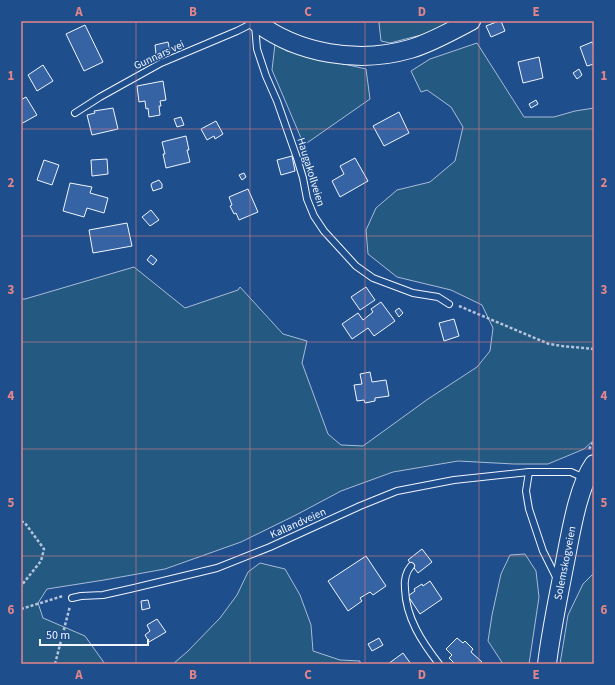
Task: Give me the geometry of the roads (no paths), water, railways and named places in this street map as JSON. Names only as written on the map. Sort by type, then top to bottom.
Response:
[{"type":"street","points":[[254,21],[284,39],[314,50],[345,55],[370,55],[397,52],[420,46],[471,21]]},
{"type":"street","name":"Solemskogveien","points":[[547,664],[570,534],[590,472]]},
{"type":"lane","name":"Gunnars vei","points":[[75,113],[100,97],[161,63],[237,31],[254,21]]},
{"type":"lane","name":"Haugakollveien","points":[[254,21],[257,49],[297,158],[307,199],[314,216],[324,231],[356,266],[373,278],[413,293],[438,297],[449,304]]},
{"type":"lane","name":"Kallandveien","points":[[72,598],[103,595],[217,568],[263,550],[397,491],[454,480],[529,472],[590,472]]},
{"type":"lane","points":[[529,472],[526,491],[529,509],[543,551],[560,586]]},
{"type":"lane","points":[[411,566],[406,571],[404,581],[407,610],[413,625],[439,664]]}]
